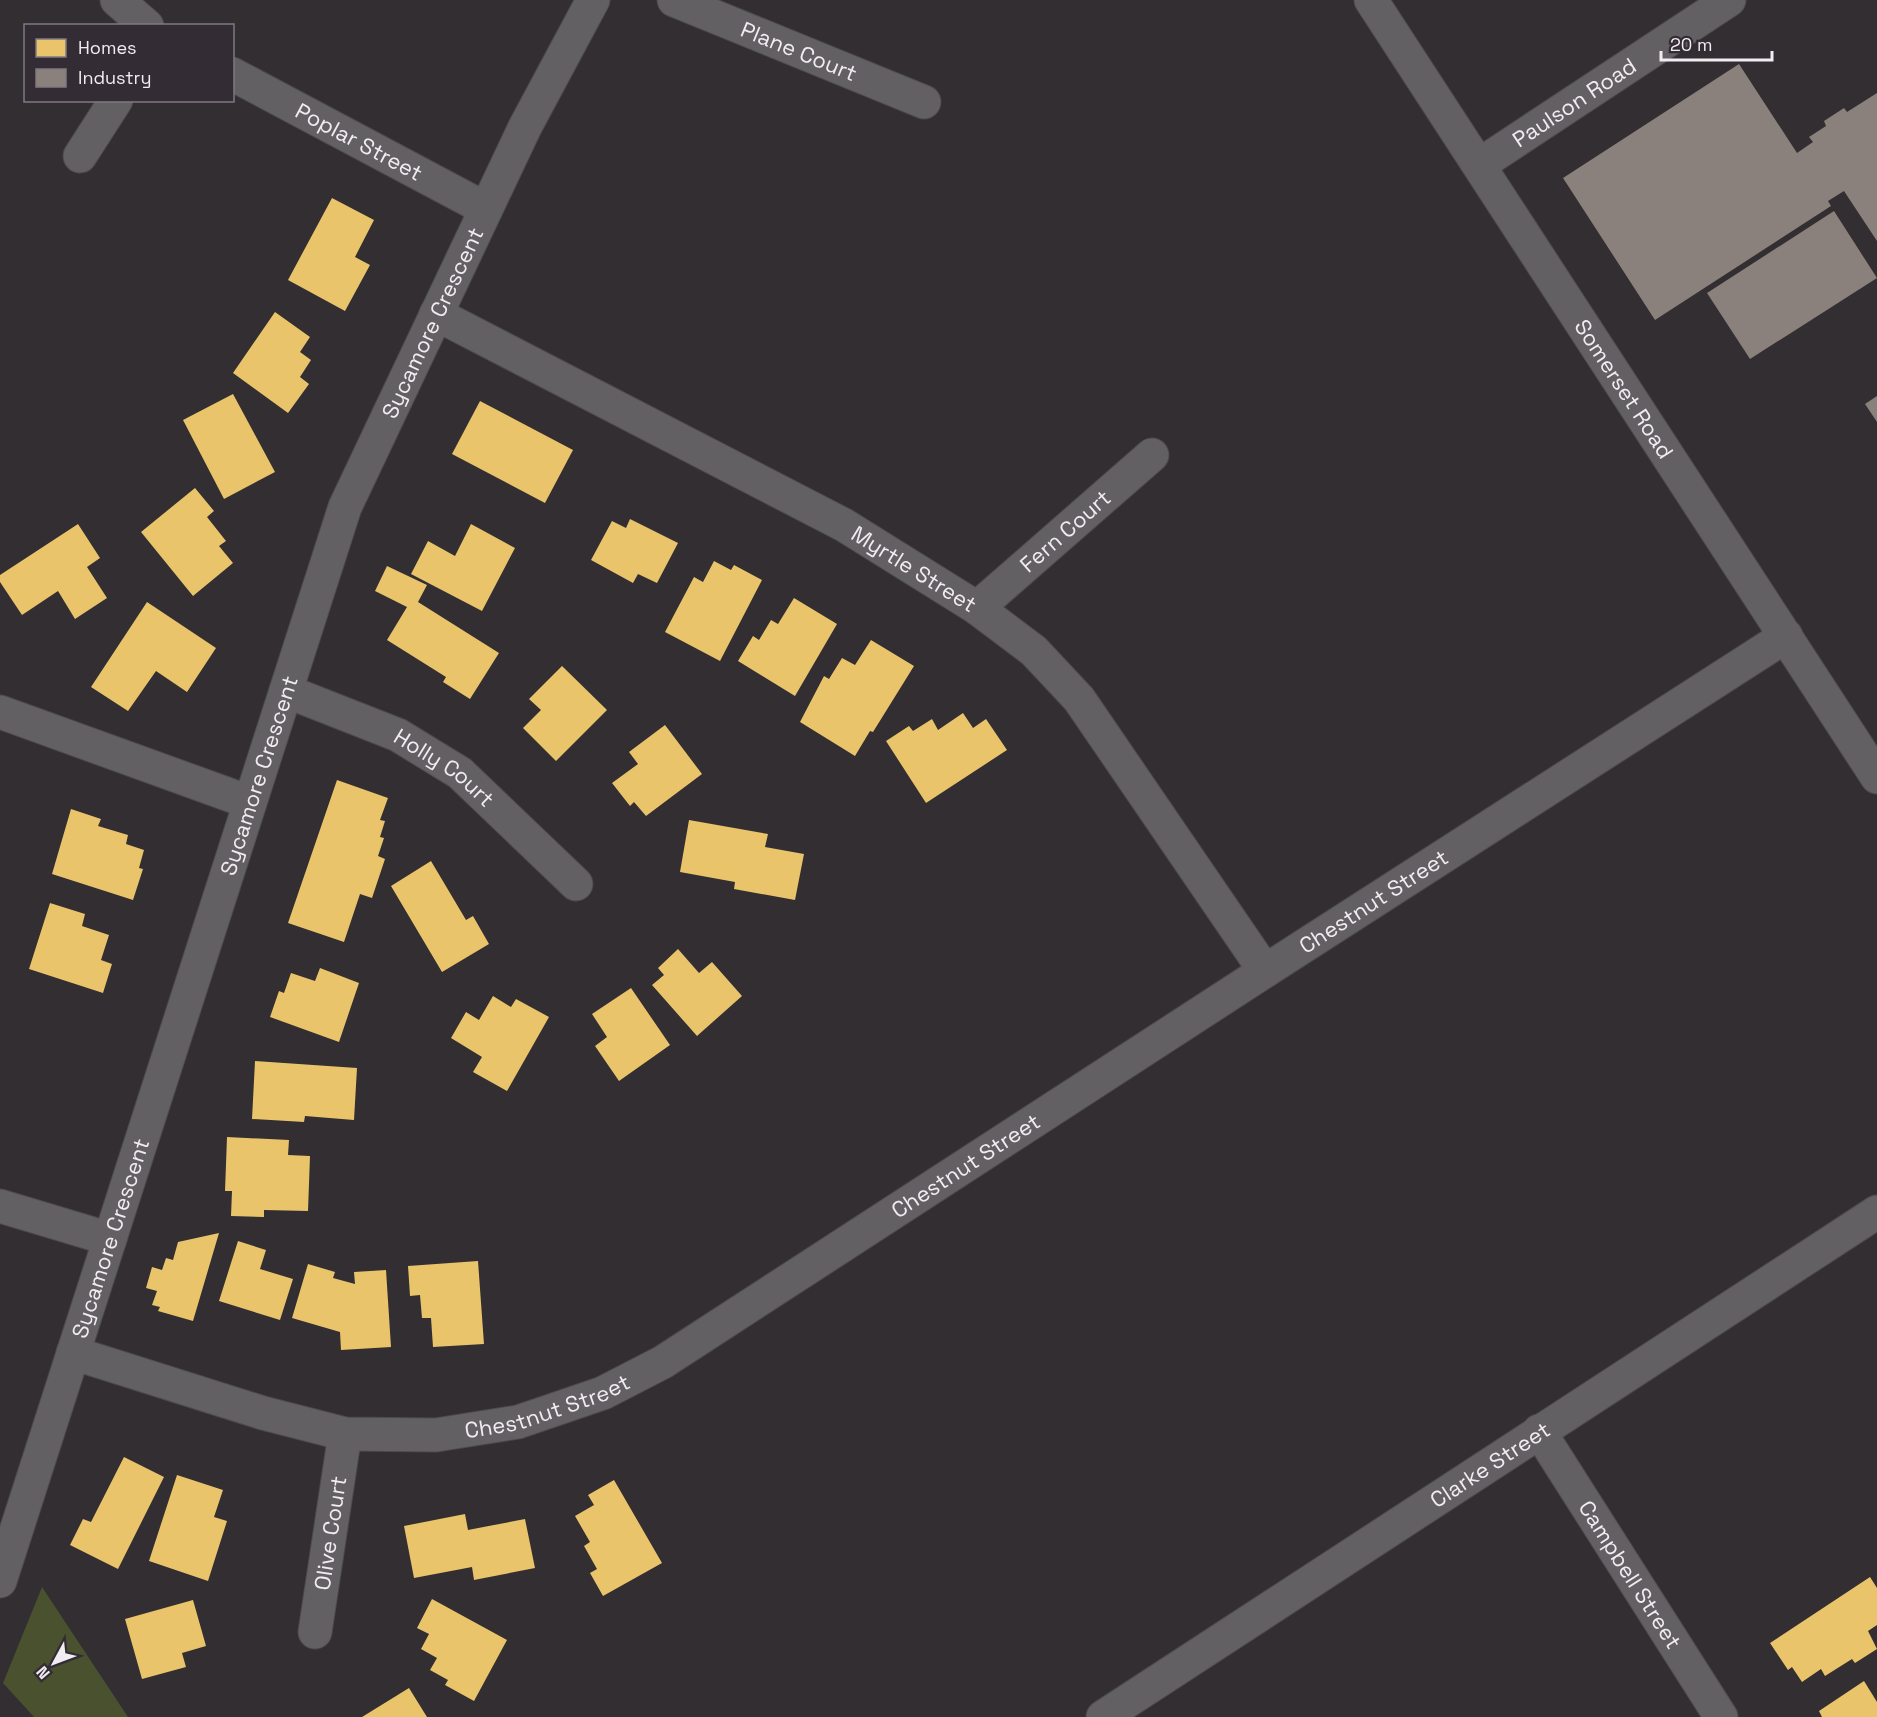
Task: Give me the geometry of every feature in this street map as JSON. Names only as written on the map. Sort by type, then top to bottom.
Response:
[{"type":"street","points":[[117,0],[145,24]]},
{"type":"street","name":"Sycamore Crescent","points":[[0,1581],[345,507],[525,127],[593,0]]},
{"type":"street","name":"Plane Court","points":[[674,0],[924,102]]},
{"type":"street","name":"Somerset Road","points":[[1371,0],[1877,777]]},
{"type":"street","name":"Paulson Road","points":[[1479,165],[1729,0]]},
{"type":"street","name":"Poplar Street","points":[[234,75],[486,209]]},
{"type":"street","points":[[80,156],[115,102]]},
{"type":"street","name":"Myrtle Street","points":[[436,314],[844,525],[977,608],[1034,651],[1079,699],[1265,971]]},
{"type":"street","name":"Fern Court","points":[[977,608],[1152,455]]},
{"type":"street","name":"Chestnut Street","points":[[74,1353],[263,1413],[345,1434],[436,1435],[495,1426],[518,1422],[603,1393],[663,1362],[1786,636]]},
{"type":"street","name":"Holly Court","points":[[286,691],[398,735],[460,773],[576,884]]},
{"type":"street","points":[[0,712],[249,802]]},
{"type":"street","points":[[0,1206],[110,1239]]},
{"type":"street","name":"Clarke Street","points":[[1103,1717],[1877,1212]]},
{"type":"street","name":"Campbell Street","points":[[1539,1431],[1721,1717]]},
{"type":"street","name":"Olive Court","points":[[315,1632],[345,1434]]},
{"type":"green space","points":[[42,1587],[128,1717],[34,1717],[3,1683]]},
{"type":"building: Homes","points":[[332,198],[374,220],[355,257],[370,265],[345,311],[288,280]]},
{"type":"building: Homes","points":[[275,312],[310,337],[300,352],[311,360],[300,377],[309,384],[288,413],[233,373]]},
{"type":"building: Homes","points":[[233,394],[275,472],[224,499],[183,420]]},
{"type":"building: Homes","points":[[480,401],[573,450],[545,503],[452,454]]},
{"type":"building: Homes","points":[[195,488],[214,511],[207,517],[226,541],[219,546],[233,563],[193,596],[141,532]]},
{"type":"building: Homes","points":[[630,519],[678,543],[657,583],[638,574],[633,583],[591,560],[612,521],[626,528]]},
{"type":"building: Homes","points":[[78,524],[100,558],[87,567],[107,598],[75,619],[58,591],[22,615],[0,582],[0,575]]},
{"type":"building: Homes","points":[[471,524],[515,548],[482,611],[411,574],[428,541],[455,556]]},
{"type":"building: Homes","points":[[714,561],[731,570],[734,565],[762,580],[720,661],[665,632],[694,577],[703,582]]},
{"type":"building: Homes","points":[[387,566],[427,585],[418,602],[499,653],[470,699],[443,682],[446,677],[387,640],[407,607],[375,591]]},
{"type":"building: Homes","points":[[794,598],[837,624],[795,696],[738,661],[753,636],[759,640],[771,620],[778,624]]},
{"type":"building: Homes","points":[[147,602],[216,648],[187,692],[156,671],[128,711],[91,687]]},
{"type":"building: Homes","points":[[871,640],[914,666],[873,732],[870,731],[855,756],[800,722],[824,676],[829,679],[842,658],[855,665]]},
{"type":"building: Homes","points":[[562,666],[607,710],[556,761],[523,728],[541,710],[529,699]]},
{"type":"building: Homes","points":[[963,713],[973,728],[986,719],[1007,750],[926,803],[886,741],[909,726],[913,731],[932,719],[938,730]]},
{"type":"building: Homes","points":[[665,725],[702,774],[646,816],[634,802],[630,806],[612,783],[638,764],[629,752]]},
{"type":"building: Homes","points":[[337,780],[388,798],[380,820],[385,821],[380,837],[384,838],[378,856],[385,859],[372,898],[360,894],[344,942],[288,923]]},
{"type":"building: Homes","points":[[71,809],[101,819],[98,826],[128,835],[126,844],[144,850],[139,868],[143,869],[133,900],[52,874]]},
{"type":"building: Homes","points":[[689,820],[768,834],[765,847],[804,854],[795,900],[734,889],[735,882],[680,872]]},
{"type":"building: Homes","points":[[431,861],[466,920],[473,916],[489,944],[442,972],[391,886]]},
{"type":"building: Homes","points":[[50,903],[85,914],[82,926],[109,935],[101,960],[112,964],[103,993],[29,969]]},
{"type":"building: Homes","points":[[678,949],[699,973],[712,962],[742,996],[697,1036],[652,985],[664,975],[658,968]]},
{"type":"building: Homes","points":[[320,968],[359,983],[339,1042],[270,1017],[279,991],[284,993],[291,973],[315,981]]},
{"type":"building: Homes","points":[[631,988],[670,1045],[619,1081],[595,1046],[607,1037],[592,1014]]},
{"type":"building: Homes","points":[[493,996],[511,1007],[516,999],[549,1017],[507,1091],[473,1072],[482,1057],[451,1038],[466,1012],[479,1020]]},
{"type":"building: Homes","points":[[255,1061],[357,1068],[354,1120],[305,1116],[304,1122],[252,1119]]},
{"type":"building: Homes","points":[[227,1137],[289,1140],[288,1155],[310,1156],[308,1211],[264,1210],[264,1217],[231,1216],[232,1191],[225,1191]]},
{"type":"building: Homes","points":[[219,1233],[193,1321],[158,1311],[160,1307],[152,1305],[157,1291],[146,1288],[152,1267],[162,1270],[166,1258],[173,1260],[178,1242]]},
{"type":"building: Homes","points":[[238,1241],[266,1250],[260,1269],[293,1279],[280,1320],[219,1301]]},
{"type":"building: Homes","points":[[478,1261],[484,1344],[433,1347],[431,1318],[422,1318],[420,1295],[410,1296],[408,1266]]},
{"type":"building: Homes","points":[[308,1264],[335,1272],[333,1278],[355,1284],[354,1272],[386,1270],[391,1347],[341,1350],[340,1332],[292,1318]]},
{"type":"building: Homes","points":[[124,1457],[164,1477],[118,1569],[70,1545],[83,1519],[91,1522]]},
{"type":"building: Homes","points":[[177,1475],[223,1490],[214,1517],[227,1521],[208,1581],[149,1561]]},
{"type":"building: Homes","points":[[614,1480],[662,1563],[603,1596],[590,1573],[597,1569],[584,1546],[590,1542],[575,1516],[594,1505],[588,1495]]},
{"type":"building: Homes","points":[[465,1514],[468,1530],[525,1519],[535,1568],[474,1580],[472,1567],[414,1578],[404,1526]]},
{"type":"building: Homes","points":[[1870,1577],[1877,1588],[1877,1625],[1868,1631],[1877,1649],[1855,1663],[1852,1659],[1825,1676],[1821,1669],[1802,1682],[1792,1667],[1788,1670],[1770,1643]]},
{"type":"building: Homes","points":[[432,1599],[507,1640],[474,1701],[445,1685],[448,1680],[430,1670],[437,1658],[421,1649],[429,1634],[417,1628]]},
{"type":"building: Homes","points":[[193,1600],[206,1646],[182,1653],[186,1667],[142,1679],[125,1619]]},
{"type":"building: Homes","points":[[1864,1681],[1877,1702],[1877,1717],[1822,1717],[1819,1711]]},
{"type":"building: Homes","points":[[409,1688],[427,1717],[362,1717]]},
{"type":"building: Industry","points":[[1739,64],[1797,153],[1813,142],[1809,137],[1826,126],[1824,121],[1844,108],[1847,112],[1877,93],[1877,241],[1844,191],[1828,201],[1831,206],[1655,320],[1563,178]]},
{"type":"building: Industry","points":[[1834,211],[1877,278],[1750,359],[1707,293]]},
{"type":"building: Industry","points":[[1877,396],[1877,422],[1865,404]]}]
